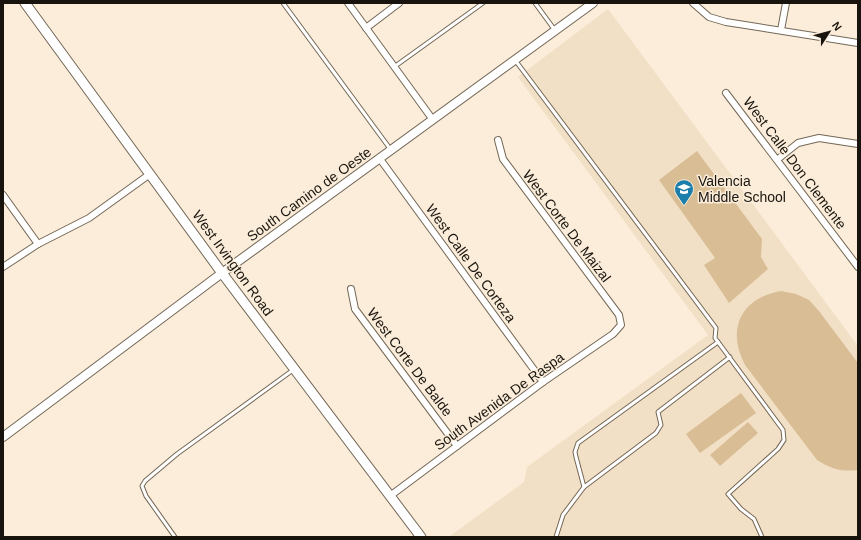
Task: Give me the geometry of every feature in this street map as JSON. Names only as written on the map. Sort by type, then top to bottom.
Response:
[{"type":"main road","name":"West Irvington Road","points":[[25,3],[222,273],[421,537]]},
{"type":"street","points":[[348,3],[433,120]]},
{"type":"street","points":[[366,28],[399,3]]},
{"type":"street","name":"South Camino de Oeste","points":[[3,438],[222,273],[593,3]]},
{"type":"street","points":[[693,3],[709,17],[858,43]]},
{"type":"street","points":[[781,30],[786,3]]},
{"type":"street","name":"West Calle Don Clemente","points":[[726,93],[778,159],[858,267]]},
{"type":"street","points":[[778,159],[798,143],[819,138],[858,144]]},
{"type":"street","name":"West Corte De Maizal","points":[[498,140],[503,159],[619,315],[621,325]]},
{"type":"street","name":"West Calle De Corteza","points":[[380,159],[543,382]]},
{"type":"street","points":[[3,267],[38,244],[89,218],[150,174]]},
{"type":"street","points":[[3,195],[38,244]]},
{"type":"street","name":"West Corte De Balde","points":[[351,289],[356,309],[457,446]]},
{"type":"street","name":"South Avenida De Raspa","points":[[390,496],[543,382],[613,334],[621,325]]},
{"type":"lane","points":[[283,3],[391,150]]},
{"type":"lane","points":[[394,66],[483,3]]},
{"type":"lane","points":[[536,3],[555,30]]},
{"type":"lane","points":[[515,60],[716,328],[715,338],[783,430],[784,435],[782,445],[728,494],[741,509],[754,519],[762,537]]},
{"type":"lane","points":[[584,486],[575,452],[578,443],[718,342]]},
{"type":"lane","points":[[556,537],[563,514],[584,486],[656,433],[659,429],[661,420],[658,412],[730,357]]},
{"type":"lane","points":[[175,537],[146,496],[142,486],[145,481],[177,454],[294,369]]},
{"type":"shaded area","name":"Valencia Middle School","points":[[608,9],[858,346],[858,537],[450,536],[524,482],[527,467],[708,335],[518,77]]},
{"type":"shaded area","points":[[697,151],[762,239],[761,257],[768,269],[729,303],[704,265],[715,258],[659,180]]},
{"type":"shaded area","points":[[781,291],[796,294],[809,300],[858,363],[858,470],[847,471],[837,469],[827,466],[817,460],[745,365],[739,352],[737,328],[741,317],[747,308],[756,300]]},
{"type":"shaded area","points":[[741,393],[756,413],[700,453],[686,434]]},
{"type":"shaded area","points":[[748,422],[758,433],[720,466],[710,455]]},
{"type":"place","name":"Valencia Middle School","points":[[684,206]]}]
